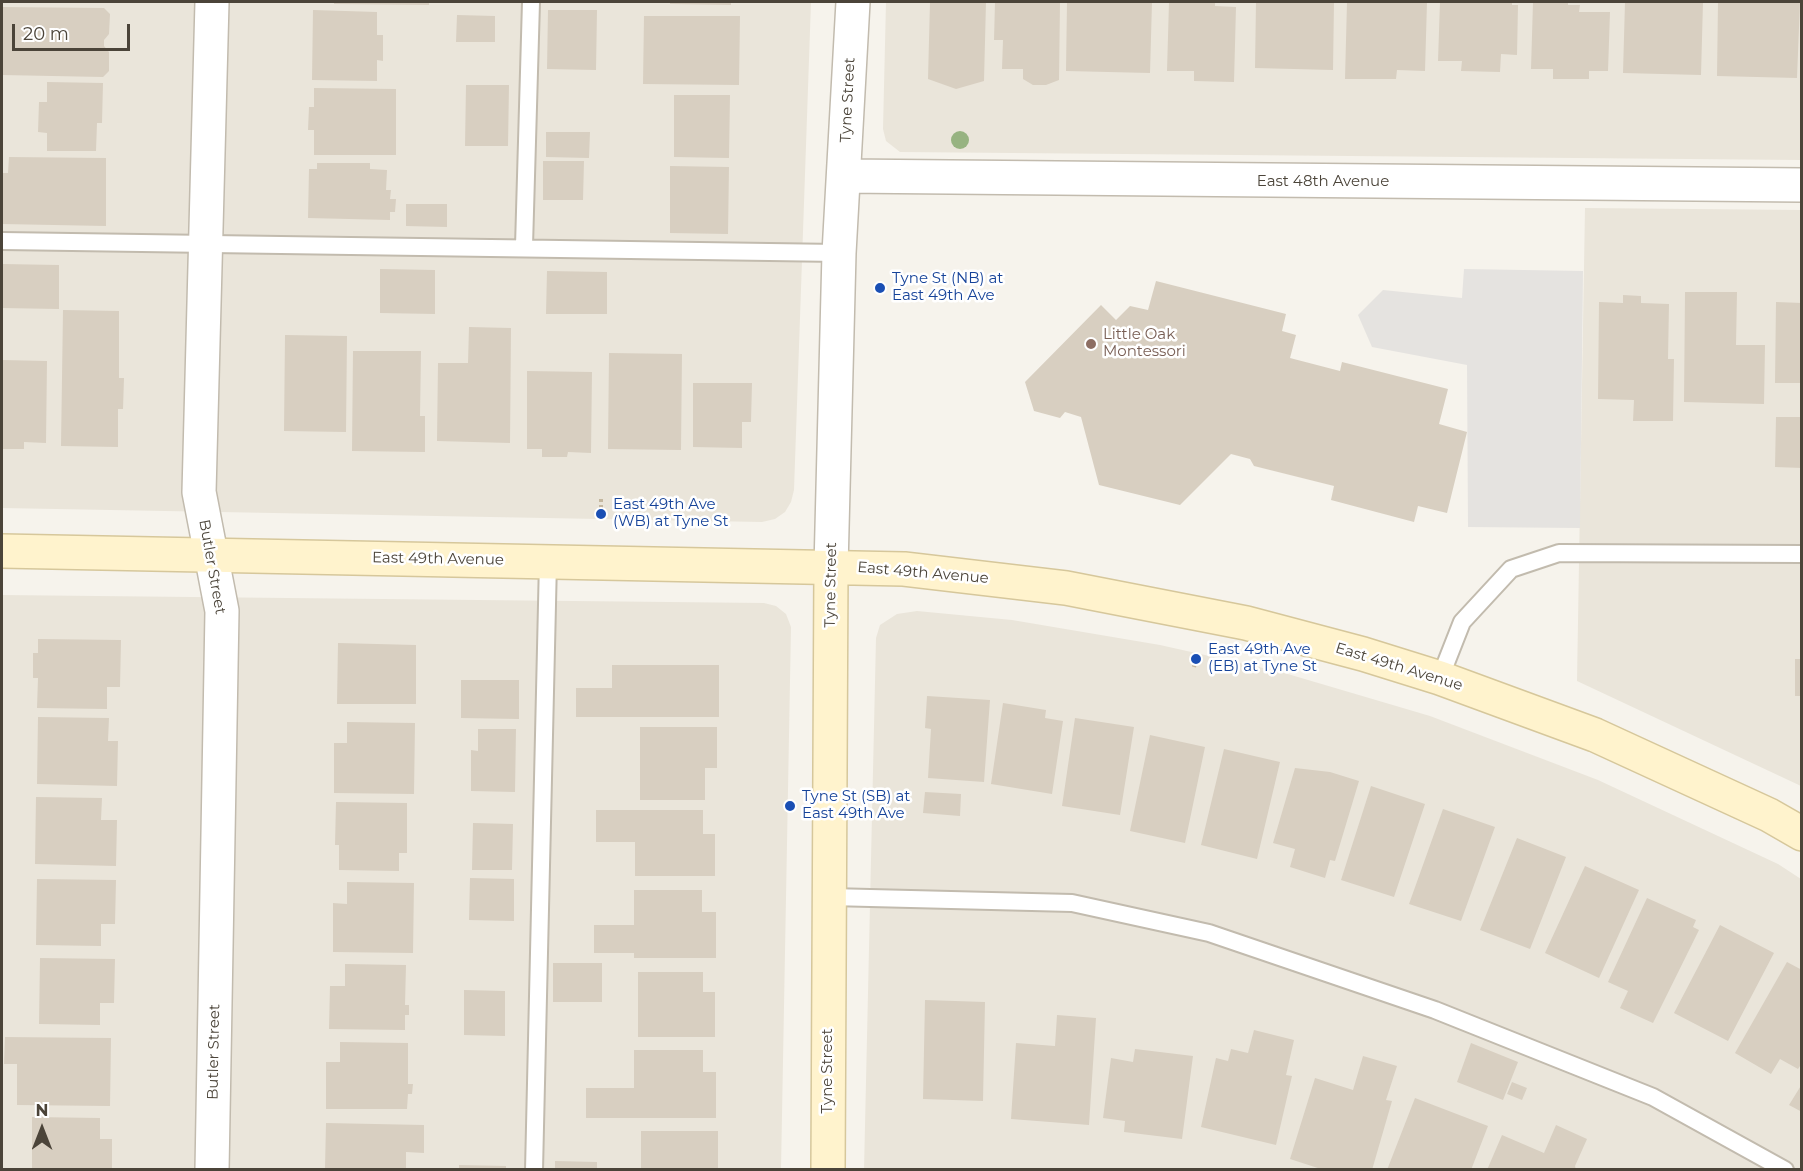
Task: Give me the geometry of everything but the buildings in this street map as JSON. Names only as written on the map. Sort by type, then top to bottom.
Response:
[{"type":"street","name":"Butler Street","points":[[212,2],[199,492],[222,611],[212,1170]]},
{"type":"street","name":"Tyne Street","points":[[828,1170],[831,567],[839,253],[853,2]]},
{"type":"street","name":"East 48th Avenue","points":[[844,176],[1802,185]]},
{"type":"street","name":"East 49th Avenue","points":[[2,551],[904,568],[1066,588],[1246,623],[1363,654],[1440,678],[1595,735],[1769,816],[1802,834]]},
{"type":"lane","points":[[524,246],[531,2]]},
{"type":"lane","points":[[2,241],[524,246],[839,253]]},
{"type":"lane","points":[[1440,678],[1462,622],[1511,569],[1559,553],[1802,554]]},
{"type":"lane","points":[[534,1170],[548,561]]},
{"type":"lane","points":[[830,897],[1072,903],[1209,933],[1435,1010],[1653,1097],[1785,1170]]},
{"type":"path","points":[[601,498],[601,514]]},
{"type":"path","points":[[1194,666],[1196,659]]},
{"type":"shaded area","points":[[2,2],[811,2],[794,490],[785,512],[775,519],[762,522],[2,508]]},
{"type":"shaded area","points":[[886,2],[1801,2],[1801,160],[900,152],[886,141],[883,129]]},
{"type":"shaded area","points":[[1585,208],[1801,210],[1801,786],[1577,681]]},
{"type":"shaded area","points":[[1464,269],[1583,271],[1580,528],[1468,527],[1467,365],[1372,347],[1358,315],[1383,290],[1462,298]]},
{"type":"shaded area","points":[[2,595],[764,603],[776,606],[786,614],[791,627],[781,1169],[2,1170]]},
{"type":"shaded area","points":[[917,611],[1012,620],[1160,645],[1281,672],[1430,716],[1598,780],[1778,864],[1801,879],[1801,1169],[864,1170],[876,638],[880,625],[897,614]]},
{"type":"place","name":"Tyne St (NB) at East 49th Ave","points":[[880,288]]},
{"type":"place","name":"Little Oak Montessori","points":[[1091,344]]},
{"type":"place","name":"East 49th Ave (WB) at Tyne St","points":[[601,514]]},
{"type":"place","name":"East 49th Ave (EB) at Tyne St","points":[[1196,659]]},
{"type":"place","name":"Tyne St (SB) at East 49th Ave","points":[[790,806]]}]
